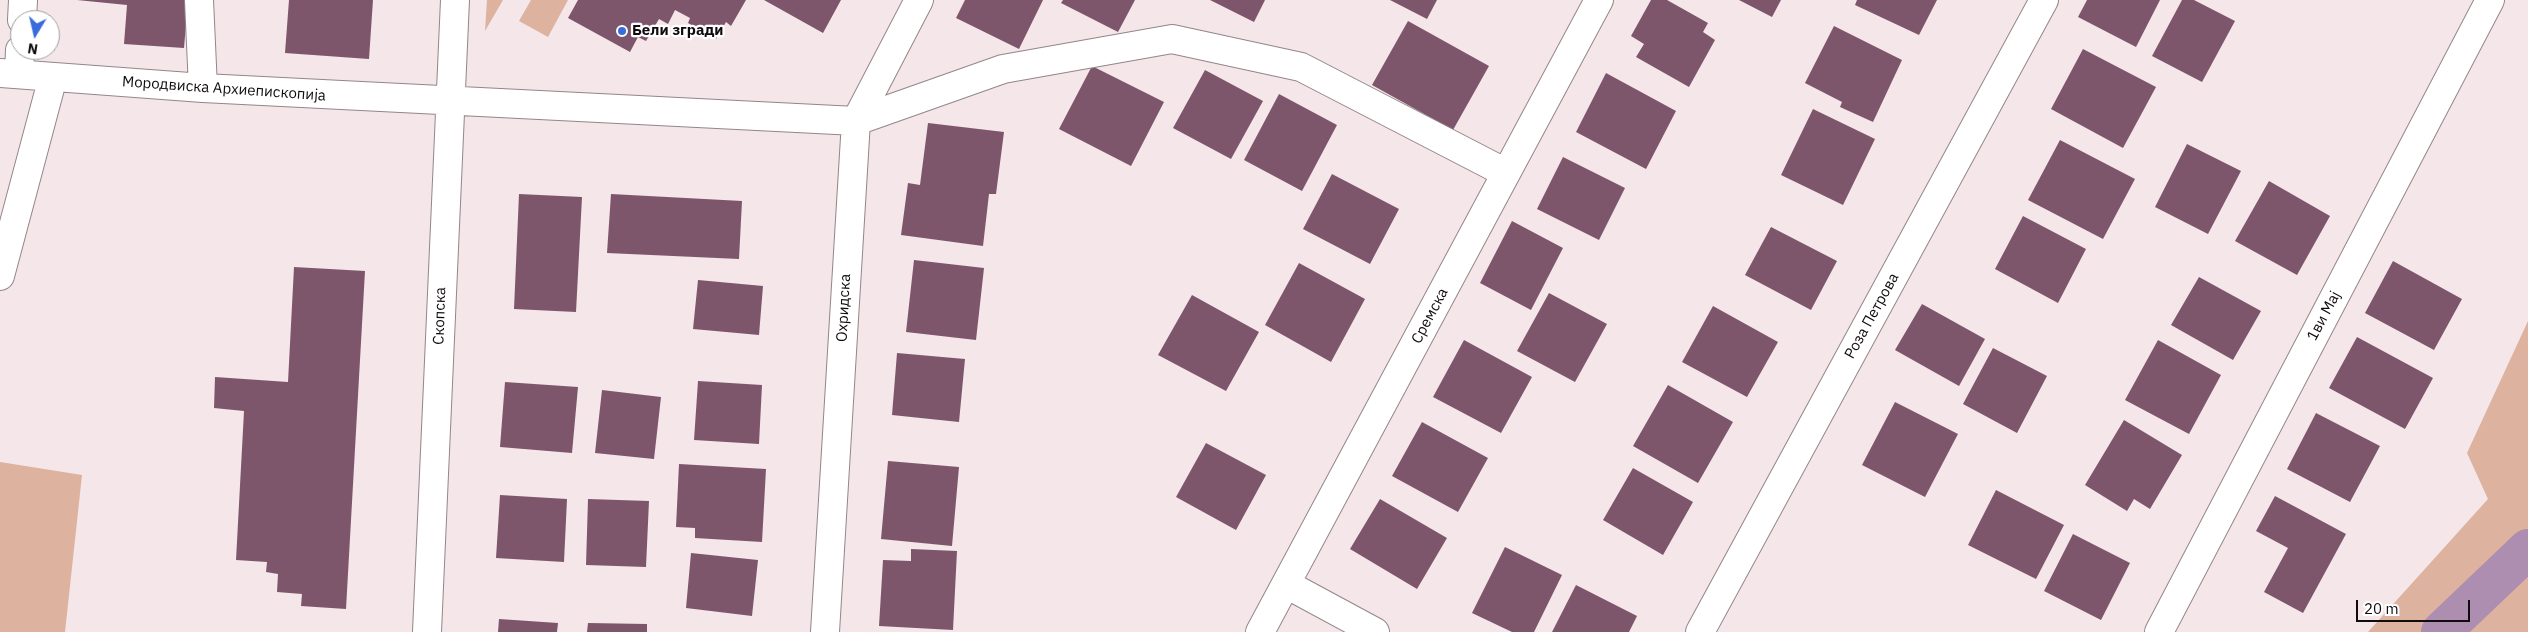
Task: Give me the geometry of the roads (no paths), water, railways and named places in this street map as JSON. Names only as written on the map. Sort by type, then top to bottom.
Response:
[{"type":"street","points":[[199,0],[203,88]]},
{"type":"street","name":"Скопска","points":[[427,632],[455,0]]},
{"type":"street","name":"Охридска","points":[[825,632],[856,121],[919,0]]},
{"type":"street","name":"Сремска","points":[[1260,632],[1599,0]]},
{"type":"street","name":"Роза Петрова","points":[[1700,632],[2044,0]]},
{"type":"street","name":"1ви Мај","points":[[2159,632],[2490,0]]},
{"type":"street","points":[[856,121],[1003,69],[1172,39],[1301,67],[1506,173]]},
{"type":"street","name":"Мородвиска Архиепископија","points":[[13,66],[53,77],[203,88],[449,102],[856,121]]},
{"type":"street","points":[[0,276],[53,77]]},
{"type":"street","points":[[1286,584],[1375,632]]},
{"type":"waterway","points":[[2441,632],[2528,549]]},
{"type":"place","name":"Бели згради","points":[[622,31]]}]
